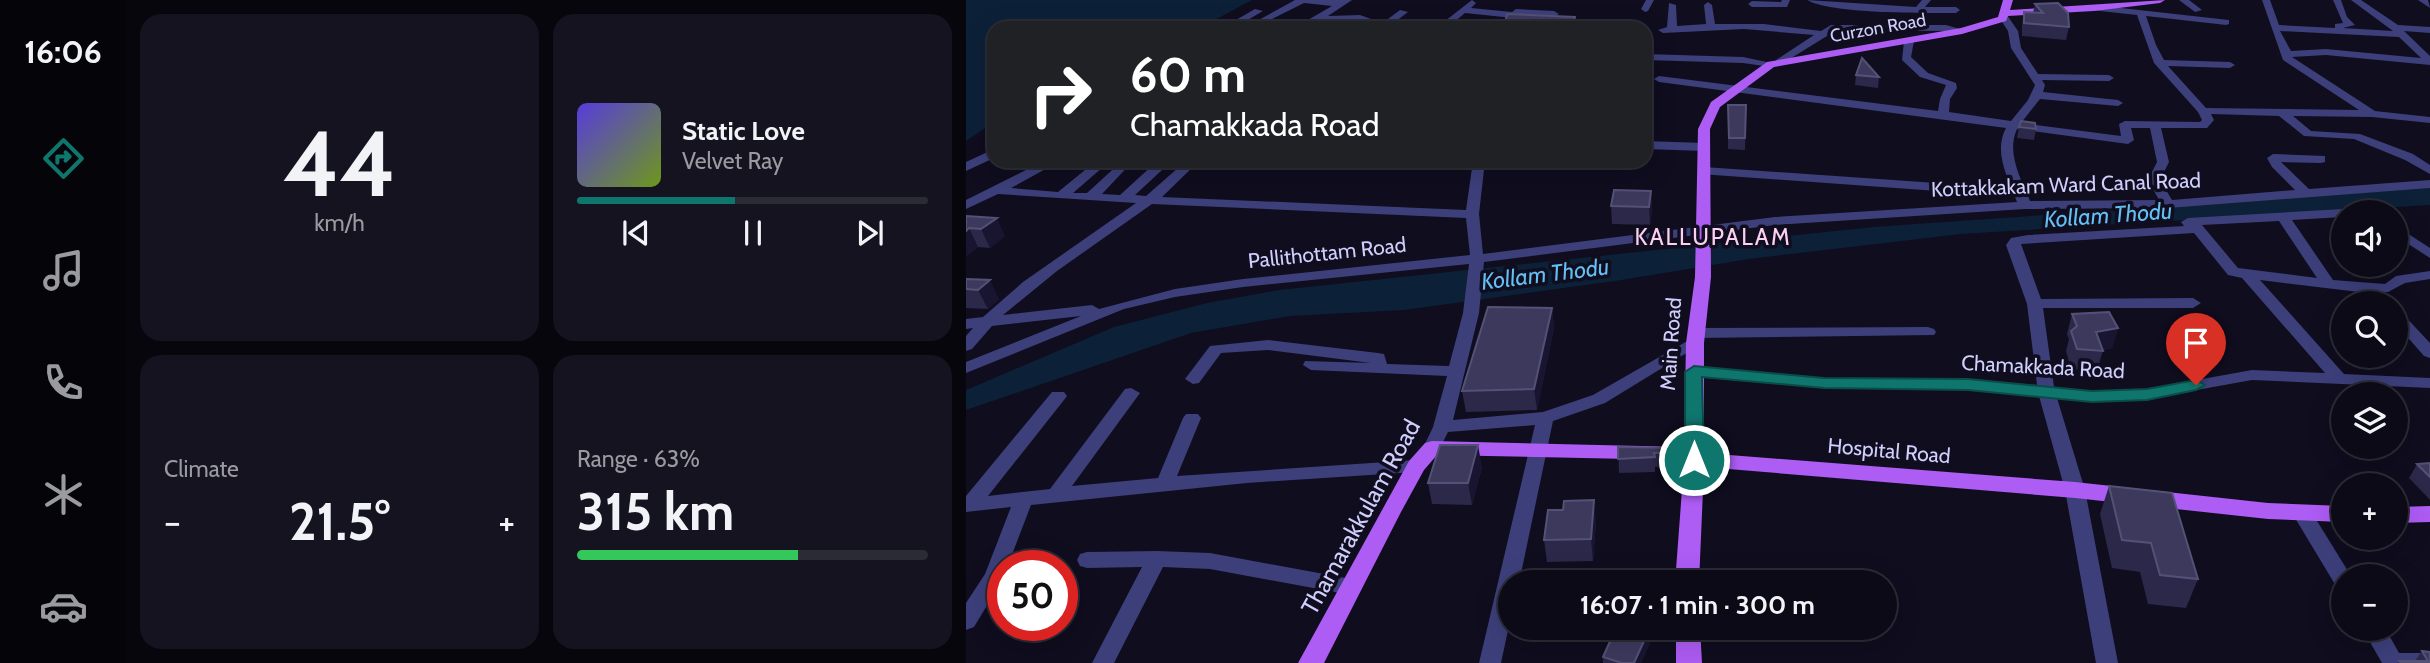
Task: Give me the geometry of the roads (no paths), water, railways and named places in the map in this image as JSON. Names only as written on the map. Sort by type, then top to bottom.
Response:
[{"type":"main road","points":[[2005,15],[2008,0]]},
{"type":"main road","name":"Curzon Road","points":[[1776,63],[1962,31],[2005,15],[2160,0]]},
{"type":"main road","points":[[1703,234],[1707,117],[1715,105],[1776,63]]},
{"type":"main road","name":"Main Road","points":[[1688,570],[1694,460],[1694,372],[1703,277],[1703,234]]},
{"type":"main road","name":"Hospital Road","points":[[1432,449],[1680,453],[1694,460],[2075,490],[2331,514]]},
{"type":"main road","name":"Thamarakkulam Road","points":[[1311,663],[1416,466],[1432,449]]},
{"type":"main road","points":[[2408,514],[2430,514]]},
{"type":"main road","points":[[1688,640],[1689,663]]},
{"type":"street","points":[[1244,21],[1279,0]]},
{"type":"street","points":[[1249,21],[1303,0],[1345,2]]},
{"type":"street","points":[[1509,21],[1528,0]]},
{"type":"street","points":[[1752,4],[1784,5],[1786,0]]},
{"type":"street","points":[[1811,0],[1918,10],[1956,10]]},
{"type":"street","points":[[1918,10],[1927,0]]},
{"type":"street","points":[[2183,0],[2198,10]]},
{"type":"street","points":[[2266,0],[2288,54],[2287,58],[2372,114]]},
{"type":"street","points":[[2274,24],[2350,25],[2343,18],[2337,0]]},
{"type":"street","points":[[2355,0],[2398,31],[2430,62]]},
{"type":"street","points":[[2423,0],[2430,5]]},
{"type":"street","points":[[1314,21],[1345,2]]},
{"type":"street","points":[[1450,21],[1472,2]]},
{"type":"street","points":[[1262,21],[1290,3],[1330,11]]},
{"type":"street","points":[[1652,57],[1776,63],[1827,31],[1841,19],[1850,3]]},
{"type":"street","points":[[1672,5],[1668,29],[1711,26],[1759,31],[1789,28],[1827,31],[1946,28],[1962,31]]},
{"type":"street","points":[[1708,5],[1711,26]]},
{"type":"street","points":[[2094,8],[2226,22]]},
{"type":"street","points":[[1464,10],[1554,14]]},
{"type":"street","points":[[1391,21],[1403,12]]},
{"type":"street","points":[[2005,15],[2013,31],[2016,48],[2040,85],[2034,103],[2010,130],[2006,146],[2025,205]]},
{"type":"street","points":[[2125,124],[2203,126],[2208,120],[2159,63],[2147,42],[2141,15]]},
{"type":"street","points":[[1319,18],[1339,20],[1347,16],[1366,19],[1363,21]]},
{"type":"street","points":[[2274,24],[2398,31],[2430,30]]},
{"type":"street","points":[[1827,31],[1845,40]]},
{"type":"street","points":[[1909,41],[1906,58],[1924,75],[1951,83],[1952,88],[1945,99],[1943,116]]},
{"type":"street","points":[[2288,54],[2326,52],[2430,62]]},
{"type":"street","points":[[2159,63],[2230,65]]},
{"type":"street","points":[[1659,79],[2128,140],[2109,78],[2099,67]]},
{"type":"street","points":[[2034,77],[2109,78]]},
{"type":"street","points":[[2037,96],[2118,103]]},
{"type":"street","points":[[2203,111],[2372,114],[2430,120]]},
{"type":"street","points":[[2283,113],[2308,134],[2360,137],[2409,157],[2430,170]]},
{"type":"street","points":[[2155,126],[2163,162],[2154,180],[2168,204]]},
{"type":"street","points":[[1652,145],[1704,147]]},
{"type":"street","points":[[966,167],[987,156]]},
{"type":"street","points":[[2310,194],[2276,164],[2273,158],[2321,159]]},
{"type":"street","points":[[966,173],[987,162]]},
{"type":"street","points":[[966,205],[1040,168]]},
{"type":"street","points":[[1061,196],[1095,168]]},
{"type":"street","points":[[1091,197],[1122,168]]},
{"type":"street","points":[[1123,199],[1157,168]]},
{"type":"street","points":[[966,346],[985,324],[1016,296],[1151,199],[1185,168]]},
{"type":"street","name":"Thamarakkulam Road","points":[[1432,449],[1442,427],[1471,313],[1477,262],[1472,214],[1478,168]]},
{"type":"street","points":[[1704,171],[1951,188]]},
{"type":"street","name":"Kottakkakam Ward Canal Road","points":[[1703,234],[1775,221],[2025,205],[2168,204],[2430,184]]},
{"type":"street","points":[[996,190],[1061,196],[1472,214]]},
{"type":"street","points":[[2331,214],[2188,222],[2198,229],[2233,272],[2359,288],[2388,288],[2401,279],[2430,275]]},
{"type":"street","points":[[2283,217],[2327,282]]},
{"type":"street","points":[[2108,663],[2075,490],[2046,390],[2035,304],[2013,245],[2017,241],[2198,229]]},
{"type":"street","name":"Pallithottam Road","points":[[966,368],[1119,306],[1175,293],[1243,283],[1477,262],[1703,234]]},
{"type":"street","points":[[2408,238],[2430,254]]},
{"type":"street","points":[[2247,274],[2339,379]]},
{"type":"street","points":[[2359,288],[2364,291]]},
{"type":"street","points":[[2035,304],[2193,303]]},
{"type":"street","points":[[966,324],[985,324],[1119,306]]},
{"type":"street","points":[[2408,328],[2430,353]]},
{"type":"street","points":[[1442,427],[1545,418],[1599,400],[1696,338],[1928,332]]},
{"type":"street","points":[[1193,379],[1216,349],[1268,345],[1378,358],[1380,369]]},
{"type":"street","points":[[1311,365],[1456,371]]},
{"type":"street","name":"Chamakkada Road","points":[[1694,372],[1824,383],[1968,384],[2092,396],[2133,395],[2252,375],[2430,383]]},
{"type":"street","points":[[1057,493],[1131,393]]},
{"type":"street","points":[[968,504],[1058,396]]},
{"type":"street","points":[[1165,483],[1192,418]]},
{"type":"street","points":[[1490,663],[1545,418]]},
{"type":"street","points":[[968,504],[1306,469],[1416,466]]},
{"type":"street","points":[[966,621],[994,576],[1023,500]]},
{"type":"street","points":[[2302,513],[2333,564]]},
{"type":"street","points":[[1103,663],[1157,559]]},
{"type":"street","points":[[1087,560],[1210,561],[1351,587]]},
{"type":"street","points":[[2381,641],[2393,662],[2427,663]]},
{"type":"water","points":[[966,0],[1252,0],[1213,21],[987,21],[987,127],[966,141]]},
{"type":"water","name":"Kollam Thodu","points":[[2430,188],[2430,205],[2408,206],[2408,200],[2331,200],[2331,211],[1961,234],[1749,259],[1615,281],[1404,310],[1290,316],[1191,333],[966,410],[966,390],[1114,327],[1207,303],[1279,290],[1873,227]]},
{"type":"district","name":"KALLUPALAM","points":[[1713,237]]}]
